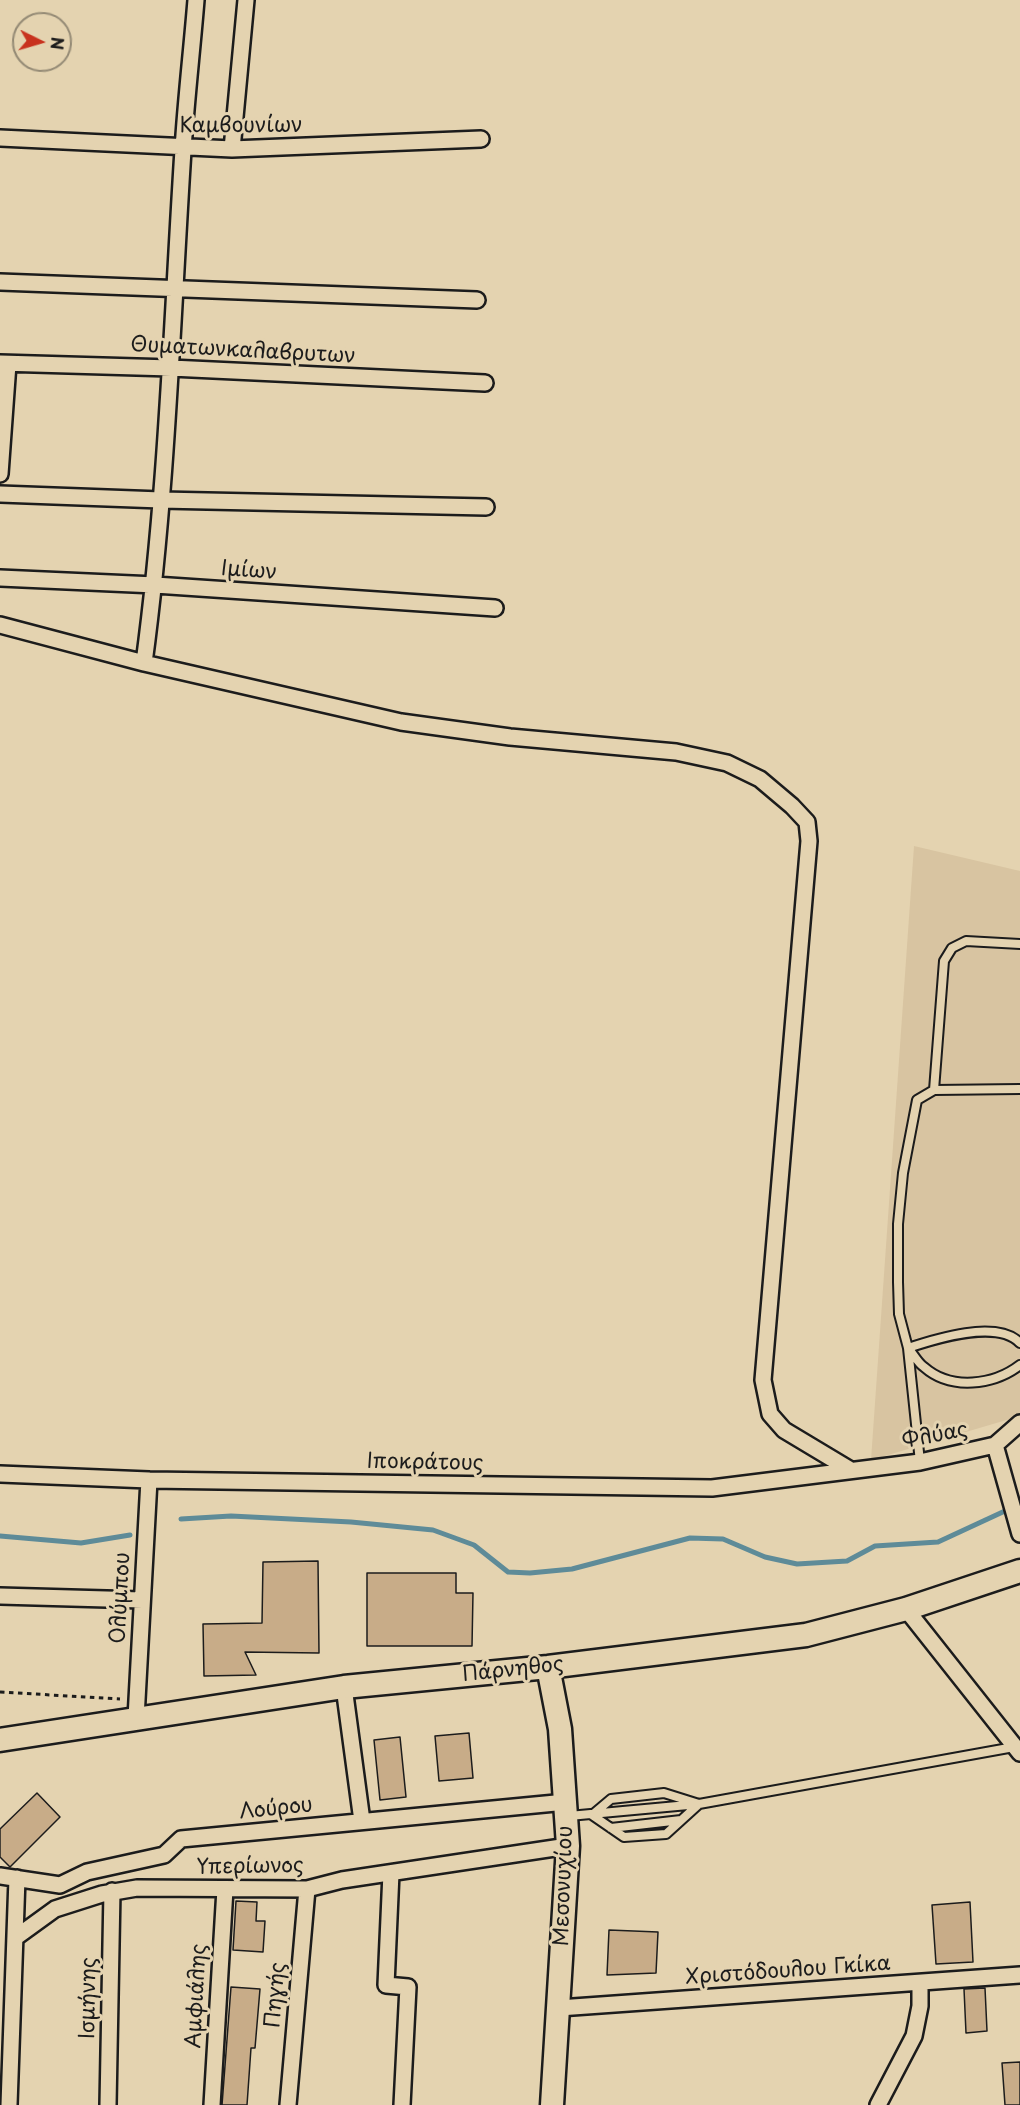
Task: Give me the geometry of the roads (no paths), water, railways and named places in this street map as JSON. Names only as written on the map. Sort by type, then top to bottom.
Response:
[{"type":"main road","name":"Πάρνηθος","points":[[0,1740],[136,1709],[548,1667],[806,1635],[906,1609],[1020,1571]]},
{"type":"main road","name":"Μεσονυχίου","points":[[548,1667],[560,1729],[568,1846],[552,2105]]},
{"type":"street","points":[[144,663],[155,585],[176,290],[183,148],[196,0]]},
{"type":"street","points":[[231,149],[246,0]]},
{"type":"street","name":"Καμβουνίων","points":[[0,138],[231,149],[481,138]]},
{"type":"street","points":[[0,282],[477,300]]},
{"type":"street","points":[[0,474],[4,363]]},
{"type":"street","name":"Θυματωνκαλαβρυτων","points":[[4,363],[171,368],[485,383]]},
{"type":"street","points":[[0,494],[486,507]]},
{"type":"street","name":"Ιμίων","points":[[0,578],[155,585],[495,608]]},
{"type":"street","points":[[0,625],[144,663],[401,722],[510,737],[676,752],[727,763],[760,779],[807,822],[808,853],[763,1380],[770,1414],[784,1430],[849,1469]]},
{"type":"street","name":"Φλύας","points":[[849,1469],[920,1462],[995,1445],[1020,1423]]},
{"type":"street","points":[[995,1445],[1020,1534]]},
{"type":"street","name":"Ιποκράτους","points":[[0,1474],[149,1480],[712,1488],[849,1469]]},
{"type":"street","name":"Ολύμπου","points":[[136,1709],[149,1480]]},
{"type":"street","points":[[0,1596],[142,1600]]},
{"type":"street","points":[[906,1609],[1017,1750]]},
{"type":"street","points":[[344,1687],[362,1821]]},
{"type":"street","name":"Λούρου","points":[[0,1876],[60,1885],[87,1872],[164,1855],[181,1839],[362,1821],[566,1809]]},
{"type":"street","name":"Υπερίωνος","points":[[15,1938],[56,1909],[112,1891],[137,1888],[307,1889],[391,1873],[568,1846]]},
{"type":"street","points":[[391,1873],[386,1985],[408,1987],[402,2105]]},
{"type":"street","points":[[9,2105],[7,1961],[15,1938],[17,1878]]},
{"type":"street","name":"Αμφιάλης","points":[[212,2105],[225,1889]]},
{"type":"street","name":"Πηγής","points":[[288,2105],[307,1889]]},
{"type":"street","name":"Ισμήνης","points":[[108,2105],[112,1891]]},
{"type":"street","name":"Χριστόδουλου Γκίκα","points":[[559,2008],[1020,1975]]},
{"type":"street","points":[[878,2105],[914,2036],[920,2006],[920,1983]]},
{"type":"lane","points":[[934,1090],[944,961],[952,948],[966,941],[1020,944]]},
{"type":"lane","points":[[920,1462],[908,1348],[899,1314],[898,1224],[903,1173],[917,1100],[934,1090],[1020,1089]]},
{"type":"lane","points":[[908,1348],[934,1339],[970,1332],[1010,1336],[1020,1343]]},
{"type":"lane","points":[[908,1348],[924,1368],[943,1378],[962,1382],[990,1381],[1008,1375],[1020,1365]]},
{"type":"lane","points":[[566,1809],[592,1815],[699,1804],[1017,1750]]},
{"type":"lane","points":[[592,1815],[611,1799],[664,1793],[699,1804]]},
{"type":"lane","points":[[592,1815],[624,1837],[666,1834],[699,1804]]},
{"type":"lane","points":[[611,1828],[681,1820]]},
{"type":"waterway","points":[[181,1519],[231,1516],[351,1522],[433,1530],[474,1545],[508,1572],[530,1573],[572,1569],[690,1538],[723,1539],[765,1557],[797,1564],[847,1561],[875,1546],[938,1542],[1020,1504]]},
{"type":"waterway","points":[[0,1536],[81,1543],[130,1535]]}]
